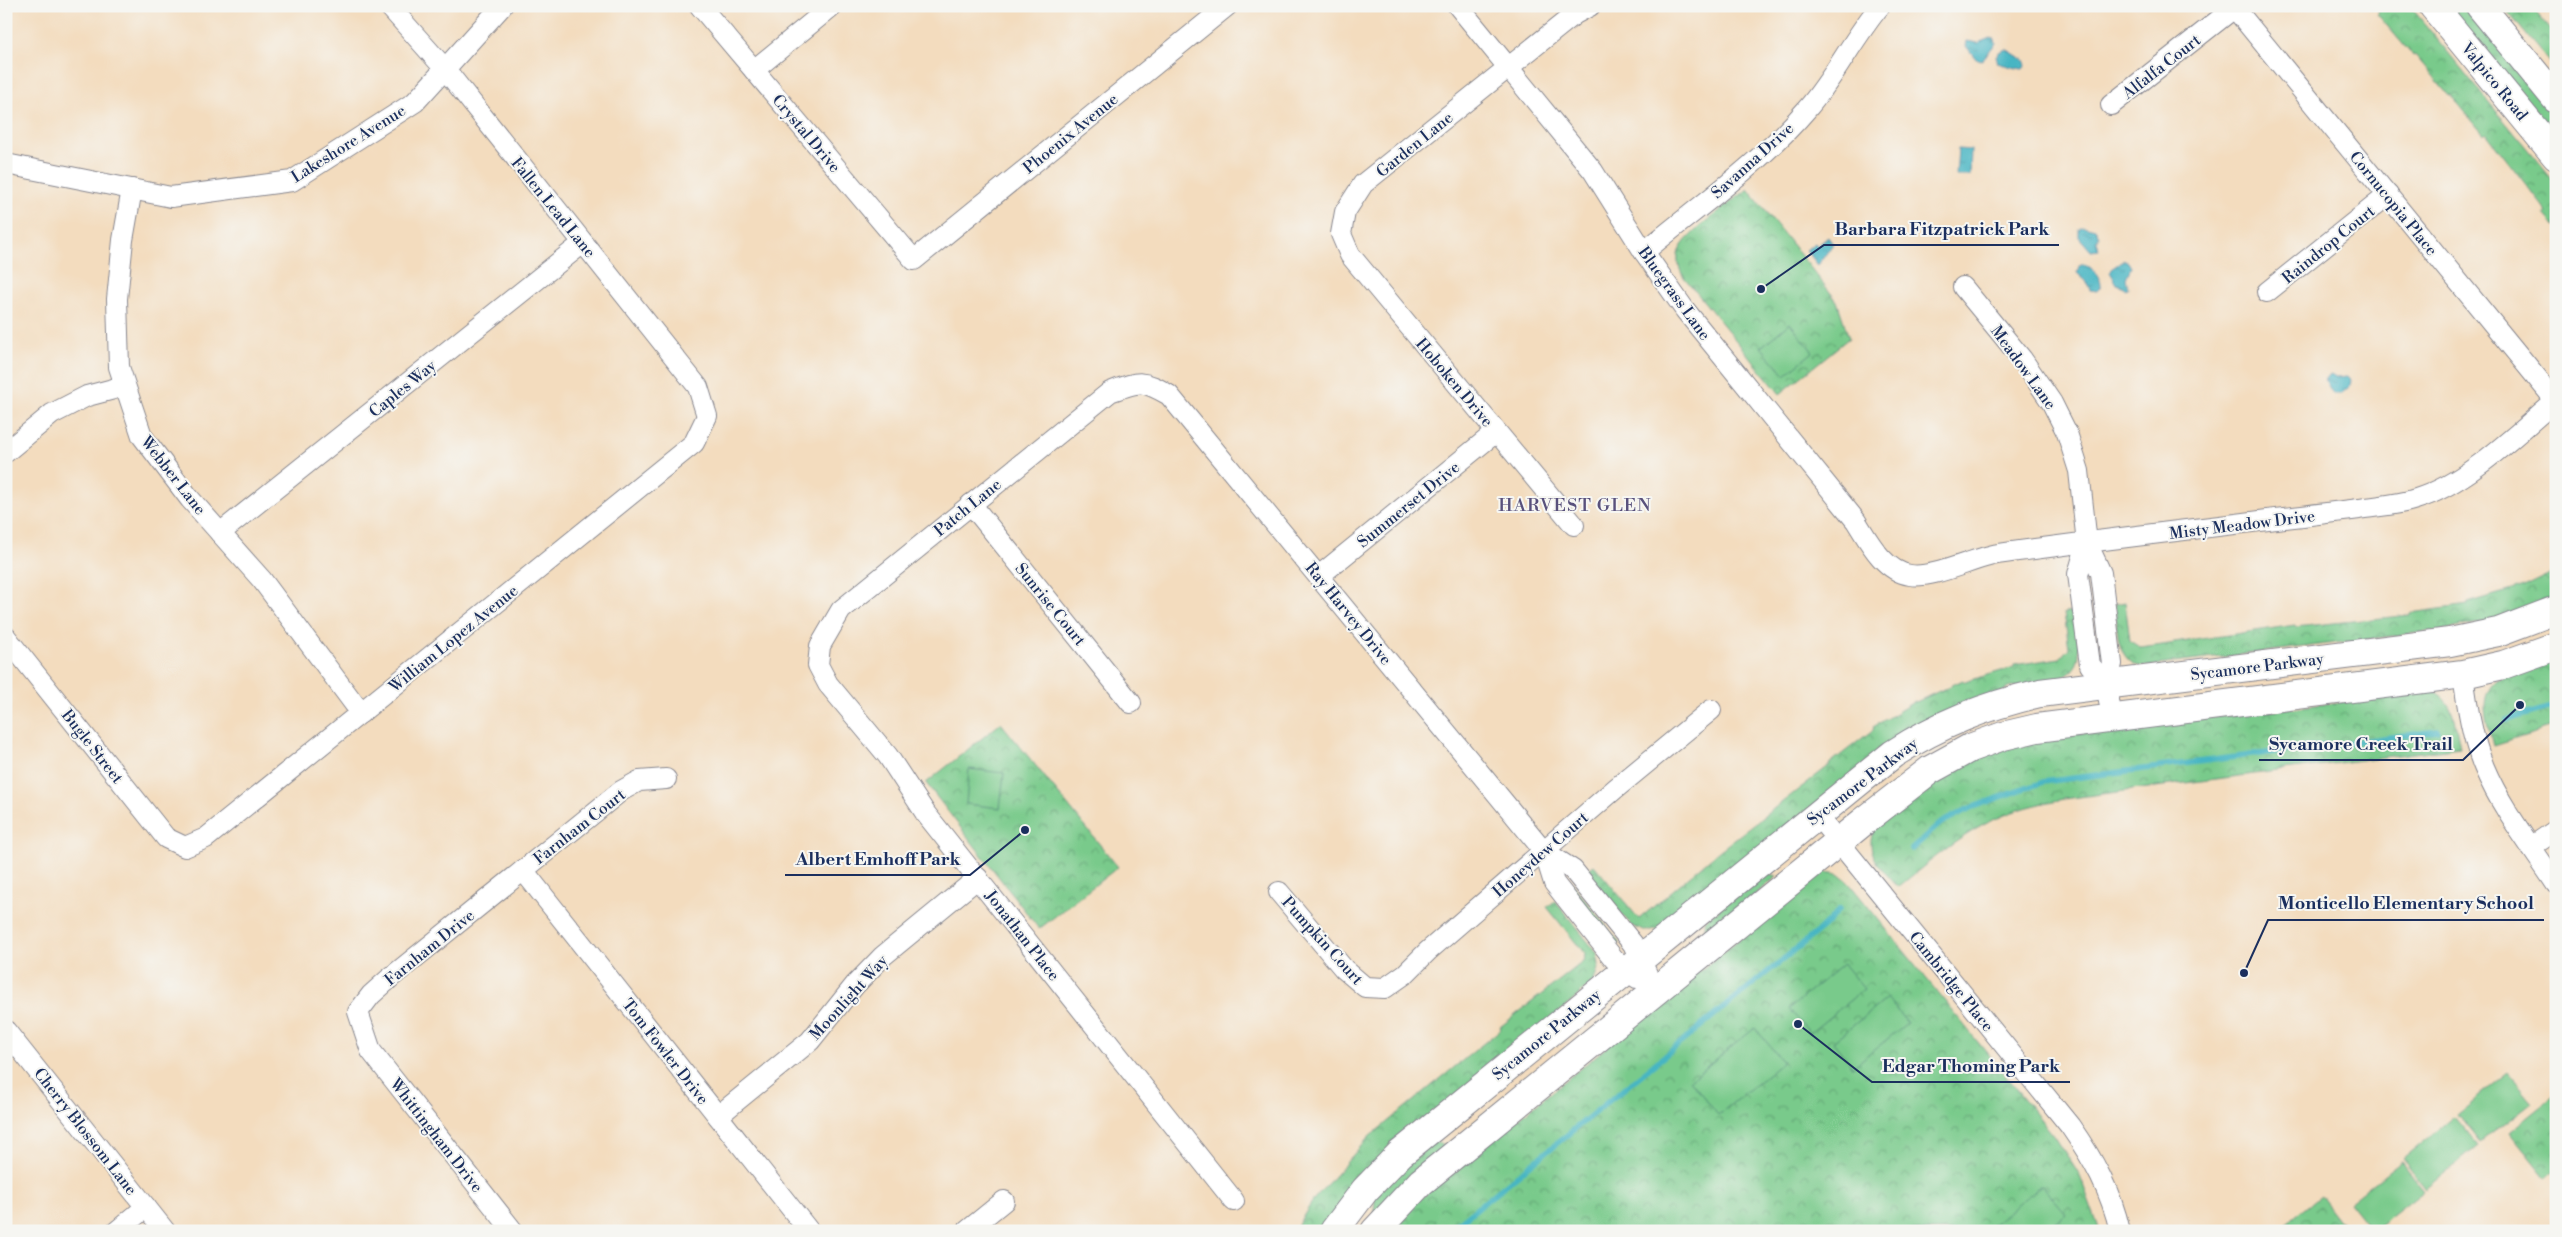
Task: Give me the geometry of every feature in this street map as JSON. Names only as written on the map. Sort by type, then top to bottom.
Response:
[{"type":"main road","name":"Valpico Road","points":[[2433,6],[2556,156]]},
{"type":"main road","points":[[2480,6],[2556,100]]},
{"type":"main road","name":"Sycamore Parkway","points":[[1334,1231],[1365,1190],[1400,1154],[1893,754],[1917,739],[1975,711],[2032,695],[2106,684],[2450,642],[2498,632],[2556,610]]},
{"type":"main road","name":"Sycamore Parkway","points":[[1375,1231],[1421,1182],[1903,789],[1930,770],[1970,748],[2003,736],[2037,728],[2463,674],[2502,665],[2556,646]]},
{"type":"street","name":"Fallen Lead Lane","points":[[389,6],[445,69],[698,387],[707,416]]},
{"type":"street","name":"Lakeshore Avenue","points":[[6,164],[171,197],[292,181],[415,102],[502,6]]},
{"type":"street","name":"Crystal Drive","points":[[700,6],[914,260]]},
{"type":"street","points":[[754,70],[832,6]]},
{"type":"street","name":"Phoenix Avenue","points":[[914,260],[1227,6]]},
{"type":"street","name":"Bluegrass Lane","points":[[1458,6],[1593,171],[1644,252],[1685,310],[1856,521],[1890,568],[1900,573]]},
{"type":"street","name":"Garden Lane","points":[[1341,234],[1345,212],[1364,184],[1575,14],[1590,6]]},
{"type":"street","name":"Savanna Drive","points":[[1644,252],[1775,144],[1814,101],[1864,25],[1880,6]]},
{"type":"street","name":"Alfalfa Court","points":[[2111,105],[2234,7]]},
{"type":"street","name":"Cornucopia Place","points":[[2234,7],[2556,401]]},
{"type":"street","name":"Webber Lane","points":[[132,189],[123,240],[117,299],[119,367],[142,436],[190,499],[262,580],[361,712]]},
{"type":"street","name":"Raindrop Court","points":[[2267,292],[2388,195]]},
{"type":"street","name":"Hoboken Drive","points":[[1341,234],[1350,255],[1574,525]]},
{"type":"street","name":"Caples Way","points":[[220,533],[583,243]]},
{"type":"street","name":"Meadow Lane","points":[[1963,287],[2022,359],[2052,403],[2067,433],[2079,471],[2087,542],[2101,573],[2112,664],[2106,684],[2112,717]]},
{"type":"street","name":"Patch Lane","points":[[818,665],[820,646],[841,610],[1110,392],[1130,384],[1148,383]]},
{"type":"street","name":"Ray Harvey Drive","points":[[1148,383],[1169,395],[1544,851],[1573,870],[1633,964],[1655,991]]},
{"type":"street","points":[[6,452],[52,414],[87,396],[125,386]]},
{"type":"street","name":"Misty Meadow Drive","points":[[1900,573],[1922,575],[1995,555],[2359,509],[2416,499],[2456,480],[2504,444],[2556,401]]},
{"type":"street","name":"William Lopez Avenue","points":[[185,847],[206,838],[694,443],[707,416]]},
{"type":"street","name":"Summerset Drive","points":[[1319,576],[1496,432]]},
{"type":"street","name":"Sunrise Court","points":[[971,504],[1131,703]]},
{"type":"street","name":"Bugle Street","points":[[6,637],[166,838],[185,847]]},
{"type":"street","name":"Jonathan Place","points":[[818,665],[828,684],[888,756],[926,814],[1234,1201]]},
{"type":"street","points":[[2463,674],[2475,739],[2484,767],[2556,884]]},
{"type":"street","name":"Honeydew Court","points":[[1367,988],[1384,988],[1406,974],[1428,951],[1615,789],[1711,710]]},
{"type":"street","name":"Farnham Court","points":[[523,870],[621,791],[639,781],[666,779]]},
{"type":"street","name":"Cambridge Place","points":[[1817,816],[2070,1126],[2088,1152],[2104,1181],[2120,1231]]},
{"type":"street","points":[[2531,846],[2556,830]]},
{"type":"street","name":"Farnham Drive","points":[[365,1036],[358,1012],[370,995],[523,870]]},
{"type":"street","name":"Tom Fowler Drive","points":[[523,870],[809,1231]]},
{"type":"street","name":"Moonlight Way","points":[[718,1116],[810,1041],[854,985],[883,956],[978,878]]},
{"type":"street","name":"Pumpkin Court","points":[[1279,892],[1344,969],[1367,988]]},
{"type":"street","name":"Cherry Blossom Lane","points":[[6,1031],[165,1231]]},
{"type":"street","name":"Whittingham Drive","points":[[365,1036],[371,1051],[513,1231]]},
{"type":"street","points":[[967,1231],[1004,1201]]},
{"type":"street","points":[[117,1231],[146,1207]]},
{"type":"green space","points":[[2375,6],[2410,6],[2556,184],[2556,228],[2545,215],[2548,213],[2486,133],[2484,135],[2451,95],[2449,96],[2415,55],[2413,56],[2377,14],[2379,12]]},
{"type":"green space","points":[[2448,6],[2465,6],[2556,117],[2556,139]]},
{"type":"green space","points":[[2503,6],[2538,7],[2534,10],[2556,36],[2556,71]]},
{"type":"green space","points":[[1748,189],[1837,301],[1849,338],[1780,394],[1683,276],[1678,264],[1679,251],[1690,236]]},
{"type":"green space","points":[[1790,323],[1813,352],[1785,375],[1761,347]]},
{"type":"green space","points":[[2556,571],[2556,596],[2502,618],[2449,629],[2141,667],[2132,663],[2126,657],[2117,632],[2115,604],[2125,602],[2130,641],[2141,648],[2295,625],[2295,627],[2411,615],[2411,613],[2468,605],[2468,603],[2519,589]]},
{"type":"green space","points":[[2074,612],[2079,654],[2077,664],[2070,672],[2051,681],[2008,688],[1658,929],[1643,931],[1631,925],[1586,871],[1594,865],[1639,919],[1719,851],[1874,729],[1873,727],[1915,701],[1963,680],[1965,682],[2014,667],[2014,665],[2060,658],[2069,648],[2064,613]]},
{"type":"green space","points":[[2556,659],[2556,726],[2493,746],[2485,711],[2487,695],[2491,687],[2497,680]]},
{"type":"green space","points":[[2431,691],[2445,700],[2453,714],[2460,747],[2064,799],[2034,806],[2005,815],[1976,829],[1948,847],[1898,887],[1881,867],[1873,853],[1871,845],[1875,828],[1938,779],[1968,762],[2035,739]]},
{"type":"green space","points":[[1001,723],[1118,867],[1039,929],[926,783]]},
{"type":"green space","points":[[969,769],[1004,773],[1000,808],[966,804]]},
{"type":"green space","points":[[1826,872],[1838,874],[1848,882],[2055,1137],[2080,1176],[2100,1231],[1389,1231],[1415,1203],[1818,875]]},
{"type":"green space","points":[[1765,873],[1777,877],[1707,933],[1704,921]]},
{"type":"green space","points":[[1562,875],[1565,875],[1619,942],[1618,944],[1613,944],[1561,878]]},
{"type":"green space","points":[[1555,901],[1597,953],[1599,965],[1594,981],[1321,1231],[1294,1231],[1314,1199],[1369,1137],[1501,1029],[1500,1027],[1584,961],[1585,954],[1547,907]]},
{"type":"green space","points":[[1843,964],[1864,989],[1810,1033],[1789,1009]]},
{"type":"green space","points":[[1887,998],[1907,1023],[1853,1067],[1833,1042]]},
{"type":"green space","points":[[1755,1028],[1783,1062],[1718,1115],[1690,1080]]},
{"type":"green space","points":[[2508,1073],[2532,1102],[2480,1143],[2457,1114]]},
{"type":"green space","points":[[2556,1094],[2556,1170],[2546,1178],[2509,1132]]},
{"type":"green space","points":[[2454,1117],[2478,1146],[2426,1188],[2403,1159]]},
{"type":"green space","points":[[1434,1141],[1447,1146],[1374,1214],[1375,1195]]},
{"type":"green space","points":[[2401,1161],[2424,1190],[2372,1231],[2349,1202]]},
{"type":"green space","points":[[2041,1185],[2066,1214],[2045,1231],[1996,1231],[1991,1226]]},
{"type":"green space","points":[[2320,1196],[2347,1231],[2278,1230]]},
{"type":"water","points":[[1990,38],[1995,39],[1996,43],[1982,60],[1976,59],[1966,46],[1967,41],[1978,43]]},
{"type":"water","points":[[2006,49],[2024,60],[2026,65],[2023,69],[1998,63],[1996,57],[1999,52]]},
{"type":"water","points":[[1958,149],[1971,150],[1970,176],[1956,176]]},
{"type":"water","points":[[2083,226],[2095,229],[2099,236],[2096,242],[2099,250],[2091,251],[2079,237],[2079,228]]},
{"type":"water","points":[[1828,237],[1833,244],[1818,265],[1806,250],[1815,243],[1817,246]]},
{"type":"water","points":[[2124,260],[2131,267],[2126,278],[2128,288],[2126,290],[2117,284],[2110,272],[2111,269]]},
{"type":"water","points":[[2084,264],[2094,270],[2098,277],[2101,287],[2097,291],[2090,290],[2086,281],[2077,273],[2079,266]]},
{"type":"water","points":[[2330,374],[2337,377],[2347,376],[2351,380],[2350,386],[2341,394],[2333,394],[2325,380]]},
{"type":"waterway","points":[[2506,720],[2556,706]]},
{"type":"waterway","points":[[1912,849],[1941,823],[1970,808],[2043,782],[2438,731]]},
{"type":"waterway","points":[[1449,1231],[1823,927],[1840,909]]},
{"type":"place","name":"Barbara Fitzpatrick Park","points":[[1761,289]]},
{"type":"place","name":"Sycamore Creek Trail","points":[[2520,705]]},
{"type":"place","name":"Albert Emhoff Park","points":[[1025,830]]},
{"type":"place","name":"Monticello Elementary School","points":[[2244,973]]},
{"type":"place","name":"Edgar Thoming Park","points":[[1798,1024]]},
{"type":"district","name":"HARVEST GLEN","points":[[1575,505]]}]
